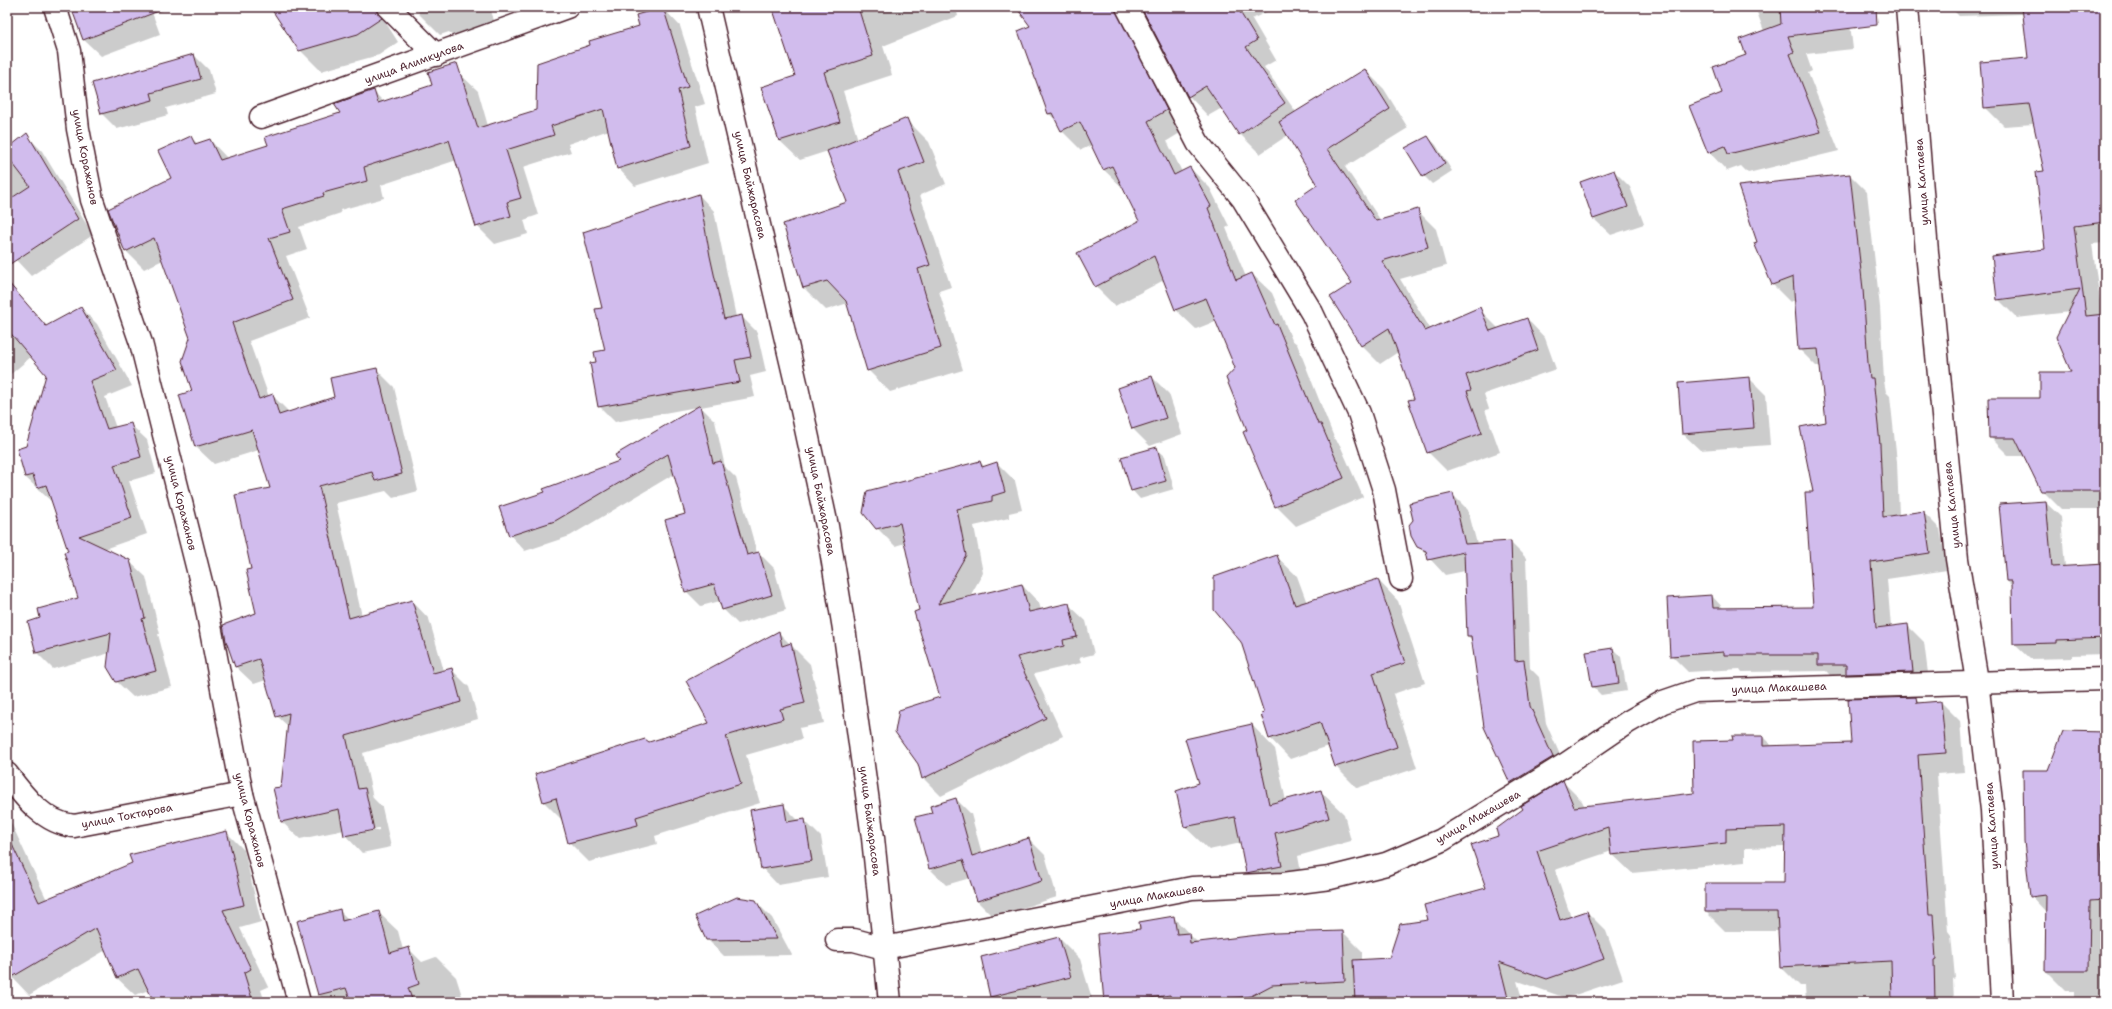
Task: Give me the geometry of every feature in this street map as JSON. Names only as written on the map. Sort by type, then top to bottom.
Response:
[{"type":"street","name":"улица Коражанов","points":[[55,7],[69,51],[78,129],[92,200],[142,343],[204,594],[242,794],[299,1002]]},
{"type":"street","points":[[388,7],[436,55]]},
{"type":"street","name":"улица Алимкулова","points":[[260,117],[567,7]]},
{"type":"street","name":"улица Байжарасова","points":[[708,7],[795,379],[827,526],[845,635],[866,783],[890,1002]]},
{"type":"street","points":[[1127,7],[1198,143],[1243,199],[1312,313],[1359,413],[1384,490],[1400,579]]},
{"type":"street","name":"улица Калтаева","points":[[1907,7],[1928,260],[1957,559],[1977,681],[1992,810],[2002,1002]]},
{"type":"street","name":"улица Макашева","points":[[836,940],[854,940],[884,948],[1192,888],[1284,884],[1323,879],[1386,864],[1442,840],[1552,773],[1628,722],[1662,702],[1695,690],[1977,681],[2105,679]]},
{"type":"street","name":"улица Токтарова","points":[[7,774],[42,814],[61,825],[74,826],[242,794]]},
{"type":"building","points":[[71,7],[163,7],[164,9],[83,40]]},
{"type":"building","points":[[270,7],[376,7],[382,18],[358,34],[299,51]]},
{"type":"building","points":[[663,7],[688,87],[678,90],[691,146],[617,169],[603,109],[551,126],[554,135],[506,150],[521,198],[507,202],[511,216],[476,227],[449,140],[364,167],[367,181],[323,193],[324,196],[282,209],[290,232],[269,238],[293,300],[232,323],[249,373],[259,399],[273,394],[279,415],[334,397],[330,378],[377,368],[402,474],[375,481],[372,472],[319,486],[349,618],[412,600],[433,673],[452,668],[461,702],[346,736],[358,789],[365,788],[374,830],[344,836],[339,809],[281,822],[273,788],[281,787],[289,713],[276,717],[259,659],[235,667],[226,641],[223,625],[256,613],[246,570],[251,569],[235,495],[270,488],[252,430],[195,447],[179,395],[192,391],[182,361],[190,338],[154,238],[125,252],[108,209],[171,178],[158,151],[191,136],[195,144],[210,139],[220,160],[268,145],[265,137],[340,113],[334,104],[374,90],[378,103],[432,85],[428,72],[457,63],[478,128],[536,110],[537,63],[590,45],[589,41],[639,26],[636,15]]},
{"type":"building","points":[[772,7],[858,7],[873,56],[824,72],[840,122],[779,141],[761,87],[795,76]]},
{"type":"building","points":[[1016,7],[1115,7],[1167,110],[1148,121],[1174,175],[1190,167],[1211,206],[1208,208],[1236,280],[1252,273],[1275,325],[1277,324],[1318,424],[1321,424],[1344,478],[1275,507],[1243,432],[1247,430],[1226,378],[1235,368],[1206,298],[1175,310],[1154,256],[1095,287],[1077,253],[1139,221],[1112,166],[1103,170],[1080,122],[1061,131],[1052,113],[1048,114],[1018,31],[1030,26]]},
{"type":"building","points":[[1141,7],[1237,7],[1257,40],[1246,47],[1285,103],[1239,135],[1206,86],[1188,97]]},
{"type":"building","points":[[1780,7],[1876,7],[1877,25],[1788,36],[1794,52],[1790,54],[1821,132],[1728,154],[1725,146],[1708,153],[1689,106],[1722,93],[1713,67],[1746,55],[1740,39],[1781,24]]},
{"type":"building","points":[[2022,7],[2105,7],[2105,222],[2074,226],[2086,316],[2105,314],[2105,491],[2041,491],[2015,438],[1989,438],[1988,398],[2040,398],[2040,372],[2071,372],[2056,337],[2080,289],[1997,300],[1992,256],[2045,249],[2036,172],[2044,171],[2029,104],[1984,108],[1980,62],[2028,58]]},
{"type":"building","points":[[194,54],[201,79],[151,93],[153,100],[101,114],[92,83]]},
{"type":"building","points":[[1365,69],[1390,109],[1327,149],[1376,221],[1418,209],[1428,247],[1382,261],[1425,331],[1480,307],[1490,331],[1527,318],[1538,350],[1466,375],[1471,390],[1467,391],[1482,433],[1427,453],[1408,400],[1414,399],[1389,328],[1361,346],[1330,297],[1352,283],[1295,200],[1317,185],[1279,122]]},
{"type":"building","points":[[907,118],[924,162],[898,172],[930,265],[918,269],[941,348],[867,371],[846,301],[827,281],[803,288],[783,224],[847,202],[827,151]]},
{"type":"building","points":[[27,133],[78,219],[7,266],[7,201],[30,186],[7,156],[7,149]]},
{"type":"building","points":[[1428,136],[1445,163],[1423,177],[1405,148]]},
{"type":"building","points":[[1614,170],[1628,207],[1593,219],[1580,182]]},
{"type":"building","points":[[1850,174],[1863,289],[1868,363],[1870,378],[1873,378],[1880,444],[1883,517],[1924,511],[1930,553],[1871,562],[1876,628],[1908,624],[1913,672],[1846,674],[1846,665],[1818,665],[1818,655],[1724,655],[1724,652],[1670,656],[1667,598],[1712,595],[1713,608],[1813,607],[1805,492],[1813,492],[1800,427],[1826,422],[1818,349],[1798,350],[1793,277],[1772,285],[1754,243],[1757,242],[1738,186]]},
{"type":"building","points":[[699,194],[710,256],[724,319],[742,315],[751,357],[735,360],[740,382],[598,407],[590,363],[596,362],[594,352],[605,350],[595,309],[602,308],[583,232]]},
{"type":"building","points":[[7,281],[46,326],[81,307],[117,370],[90,381],[107,429],[131,423],[141,457],[114,465],[132,518],[79,536],[130,560],[145,618],[142,619],[156,671],[116,682],[107,667],[111,633],[36,653],[28,622],[40,618],[38,609],[78,598],[64,552],[68,551],[46,485],[37,488],[33,475],[25,477],[17,449],[26,446],[46,375],[7,329]]},
{"type":"building","points":[[1152,376],[1166,418],[1132,429],[1118,388]]},
{"type":"building","points":[[1750,377],[1754,428],[1682,434],[1678,383]]},
{"type":"building","points":[[700,405],[713,463],[721,461],[747,555],[759,552],[772,595],[722,610],[714,584],[685,592],[665,520],[685,514],[668,454],[555,521],[509,536],[499,507],[545,492],[543,489],[619,461],[615,455]]},
{"type":"building","points":[[1157,447],[1166,481],[1131,491],[1121,457]]},
{"type":"building","points":[[980,461],[982,467],[997,462],[1005,492],[992,496],[992,501],[957,509],[966,555],[938,604],[1022,584],[1029,612],[1069,603],[1077,637],[1063,640],[1064,646],[1017,657],[1046,718],[922,779],[918,764],[895,732],[899,710],[940,697],[914,612],[919,610],[900,523],[876,529],[863,513],[867,491]]},
{"type":"building","points":[[1453,493],[1465,544],[1511,541],[1515,661],[1524,660],[1530,706],[1553,757],[1510,783],[1484,727],[1471,636],[1467,636],[1464,552],[1428,560],[1426,551],[1417,547],[1411,536],[1409,525],[1413,520],[1409,503]]},
{"type":"building","points":[[2046,501],[2052,567],[2105,564],[2105,638],[2057,640],[2057,643],[2013,644],[2012,581],[2006,581],[1999,504]]},
{"type":"building","points":[[1277,555],[1295,605],[1378,579],[1405,663],[1373,673],[1397,747],[1335,767],[1320,722],[1269,739],[1261,714],[1264,713],[1241,642],[1214,610],[1214,577]]},
{"type":"building","points":[[779,631],[782,646],[791,643],[805,703],[780,709],[783,719],[726,736],[741,784],[636,817],[638,825],[568,843],[556,798],[543,802],[535,774],[645,739],[649,742],[709,723],[686,681]]},
{"type":"building","points":[[1613,648],[1619,683],[1592,687],[1586,652]]},
{"type":"building","points":[[1916,697],[1917,703],[1941,701],[1946,753],[1918,755],[1929,915],[1933,915],[1936,959],[1934,960],[1935,1002],[1892,1002],[1891,961],[1780,967],[1777,912],[1705,912],[1705,883],[1784,883],[1785,827],[1726,829],[1726,843],[1611,855],[1608,827],[1537,851],[1560,920],[1587,911],[1604,959],[1547,979],[1499,962],[1509,1002],[1355,1002],[1353,960],[1389,958],[1400,924],[1428,920],[1424,905],[1486,888],[1471,845],[1498,836],[1496,829],[1523,809],[1521,806],[1563,780],[1574,807],[1694,793],[1693,741],[1733,740],[1732,736],[1763,736],[1763,746],[1851,743],[1848,699]]},
{"type":"building","points":[[1252,724],[1269,804],[1321,790],[1329,818],[1275,833],[1282,866],[1246,873],[1235,817],[1184,827],[1176,791],[1199,783],[1185,739]]},
{"type":"building","points":[[2063,731],[2105,732],[2105,786],[2102,786],[2100,835],[2105,900],[2090,901],[2089,971],[2045,971],[2046,895],[2030,897],[2024,841],[2023,770],[2048,770]]},
{"type":"building","points":[[956,798],[972,856],[1029,838],[1042,881],[977,901],[963,860],[929,869],[915,817],[932,813],[930,806]]},
{"type":"building","points":[[784,804],[787,822],[805,819],[812,861],[761,869],[750,810]]},
{"type":"building","points":[[227,831],[244,905],[223,910],[251,969],[244,973],[253,1002],[154,1002],[138,969],[117,978],[96,928],[7,980],[7,834],[39,902],[132,863],[129,855]]},
{"type":"building","points":[[737,897],[756,900],[777,939],[706,940],[695,916]]},
{"type":"building","points":[[340,909],[342,921],[379,911],[390,953],[409,947],[419,984],[408,988],[413,1002],[351,1002],[346,988],[318,995],[297,921]]},
{"type":"building","points":[[1174,916],[1177,934],[1189,933],[1190,943],[1275,933],[1343,931],[1345,981],[1272,985],[1251,996],[1205,1002],[1171,1002],[1170,995],[1124,1002],[1104,1002],[1098,934],[1140,929],[1139,922]]},
{"type":"building","points":[[1059,937],[1071,977],[990,997],[981,957]]}]
